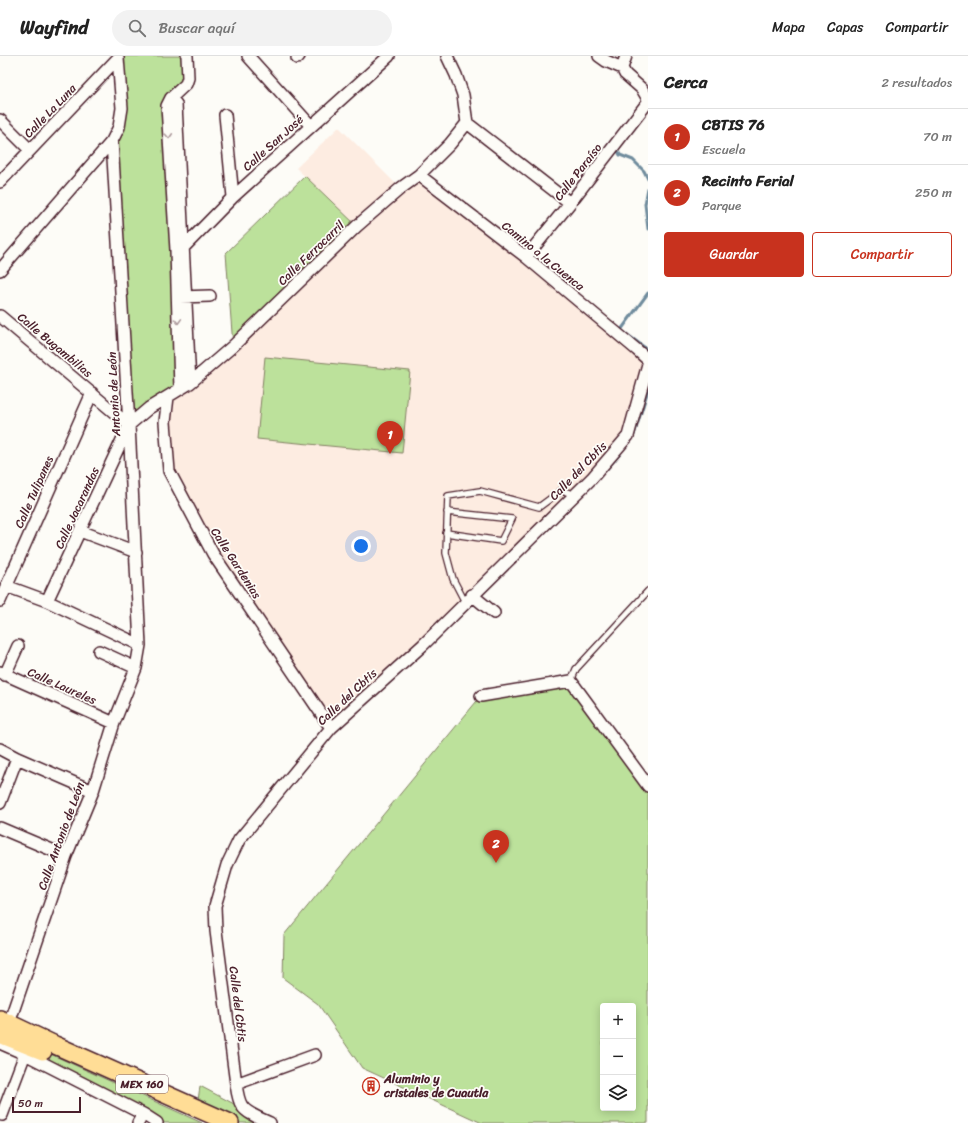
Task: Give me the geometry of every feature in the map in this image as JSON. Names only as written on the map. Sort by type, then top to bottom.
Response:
[{"type":"main road","name":"MEX 160","points":[[3,1031],[49,1048],[230,1123]]},
{"type":"main road","name":"MEX 160","points":[[49,1048],[202,1123]]},
{"type":"street","points":[[185,386],[176,104],[171,98],[186,84],[188,78],[187,56]]},
{"type":"street","points":[[248,56],[311,126]]},
{"type":"street","name":"Calle San José","points":[[180,248],[233,197],[389,56]]},
{"type":"street","points":[[447,56],[463,95],[467,123],[570,203]]},
{"type":"street","points":[[599,56],[622,68],[625,74],[642,89],[648,99]]},
{"type":"street","points":[[622,68],[626,56]]},
{"type":"street","name":"Calle La Luna","points":[[0,182],[118,58],[122,108],[119,127],[112,141]]},
{"type":"street","name":"Calle Paraíso","points":[[526,257],[648,102]]},
{"type":"street","points":[[225,114],[233,197]]},
{"type":"street","points":[[0,120],[30,150]]},
{"type":"street","name":"Calle Ferrocarril","points":[[129,425],[149,408],[185,386],[233,346],[357,226],[400,188],[420,175],[450,144],[467,123]]},
{"type":"street","points":[[0,270],[112,141]]},
{"type":"street","name":"Antonio de León","points":[[112,141],[129,425],[140,645]]},
{"type":"street","name":"Camino a la Cuenca","points":[[420,175],[526,257],[648,360]]},
{"type":"street","points":[[181,297],[210,296]]},
{"type":"street","name":"Calle Bugambilias","points":[[0,316],[129,425]]},
{"type":"street","name":"Calle del Cbtis","points":[[270,1123],[242,1107],[236,1084],[216,931],[215,906],[227,865],[239,840],[331,728],[423,645],[592,478],[628,436],[648,364]]},
{"type":"street","name":"Calle Tulipanes","points":[[0,601],[92,394]]},
{"type":"street","name":"Calle Gardenias","points":[[168,397],[165,422],[169,471],[213,554],[331,728]]},
{"type":"street","name":"Calle Jacarandas","points":[[47,601],[129,425]]},
{"type":"street","points":[[80,531],[136,552]]},
{"type":"street","points":[[6,586],[47,601],[140,645]]},
{"type":"street","points":[[469,599],[494,613]]},
{"type":"street","name":"Calle Antonio de León","points":[[3,1031],[66,856],[92,791],[114,723],[136,668],[140,645]]},
{"type":"street","points":[[3,674],[18,646]]},
{"type":"street","points":[[99,651],[136,668]]},
{"type":"street","name":"Calle Laureles","points":[[3,674],[114,723]]},
{"type":"street","points":[[481,696],[513,692],[570,681],[648,786]]},
{"type":"street","points":[[0,749],[92,791]]},
{"type":"street","points":[[0,803],[17,758]]},
{"type":"street","points":[[0,828],[66,856]]},
{"type":"street","points":[[3,1031],[26,1054],[140,1119],[157,1123]]},
{"type":"street","points":[[2,1115],[26,1054]]},
{"type":"street","points":[[236,1084],[315,1055]]},
{"type":"lane","points":[[469,599],[453,579],[446,553],[448,496],[480,491],[539,507],[562,490],[574,495]]},
{"type":"lane","points":[[446,533],[501,541],[512,519],[447,512]]},
{"type":"lane","points":[[570,681],[576,669],[648,591]]},
{"type":"shaded area","points":[[339,127],[400,188],[419,175],[648,360],[628,436],[331,728],[221,566],[169,471],[170,394],[180,389],[357,226],[296,168]]},
{"type":"green space","points":[[118,56],[187,56],[188,78],[172,98],[180,389],[129,425],[112,141],[119,127]]},
{"type":"green space","points":[[305,176],[357,226],[233,346],[226,253]]},
{"type":"green space","points":[[265,357],[410,371],[402,453],[257,439]]},
{"type":"green space","points":[[571,681],[648,791],[648,1123],[482,1123],[362,1068],[318,1004],[283,978],[284,935],[481,696]]},
{"type":"green space","points":[[44,1051],[202,1123],[157,1123],[25,1054]]},
{"type":"green space","points":[[200,1086],[270,1123],[230,1123],[197,1108]]},
{"type":"waterway","points":[[617,149],[620,155],[633,160],[644,171],[648,179]]},
{"type":"waterway","points":[[648,188],[645,204],[648,229]]},
{"type":"waterway","points":[[648,293],[621,330],[648,350]]},
{"type":"waterway","points":[[632,438],[648,390]]},
{"type":"waterway","points":[[605,471],[620,454]]},
{"type":"place","name":"CBTIS 76","points":[[390,454]]},
{"type":"place","name":"Recinto Ferial","points":[[496,863]]},
{"type":"place","name":"Aluminio y cristales de Cuautla","points":[[371,1086]]}]
